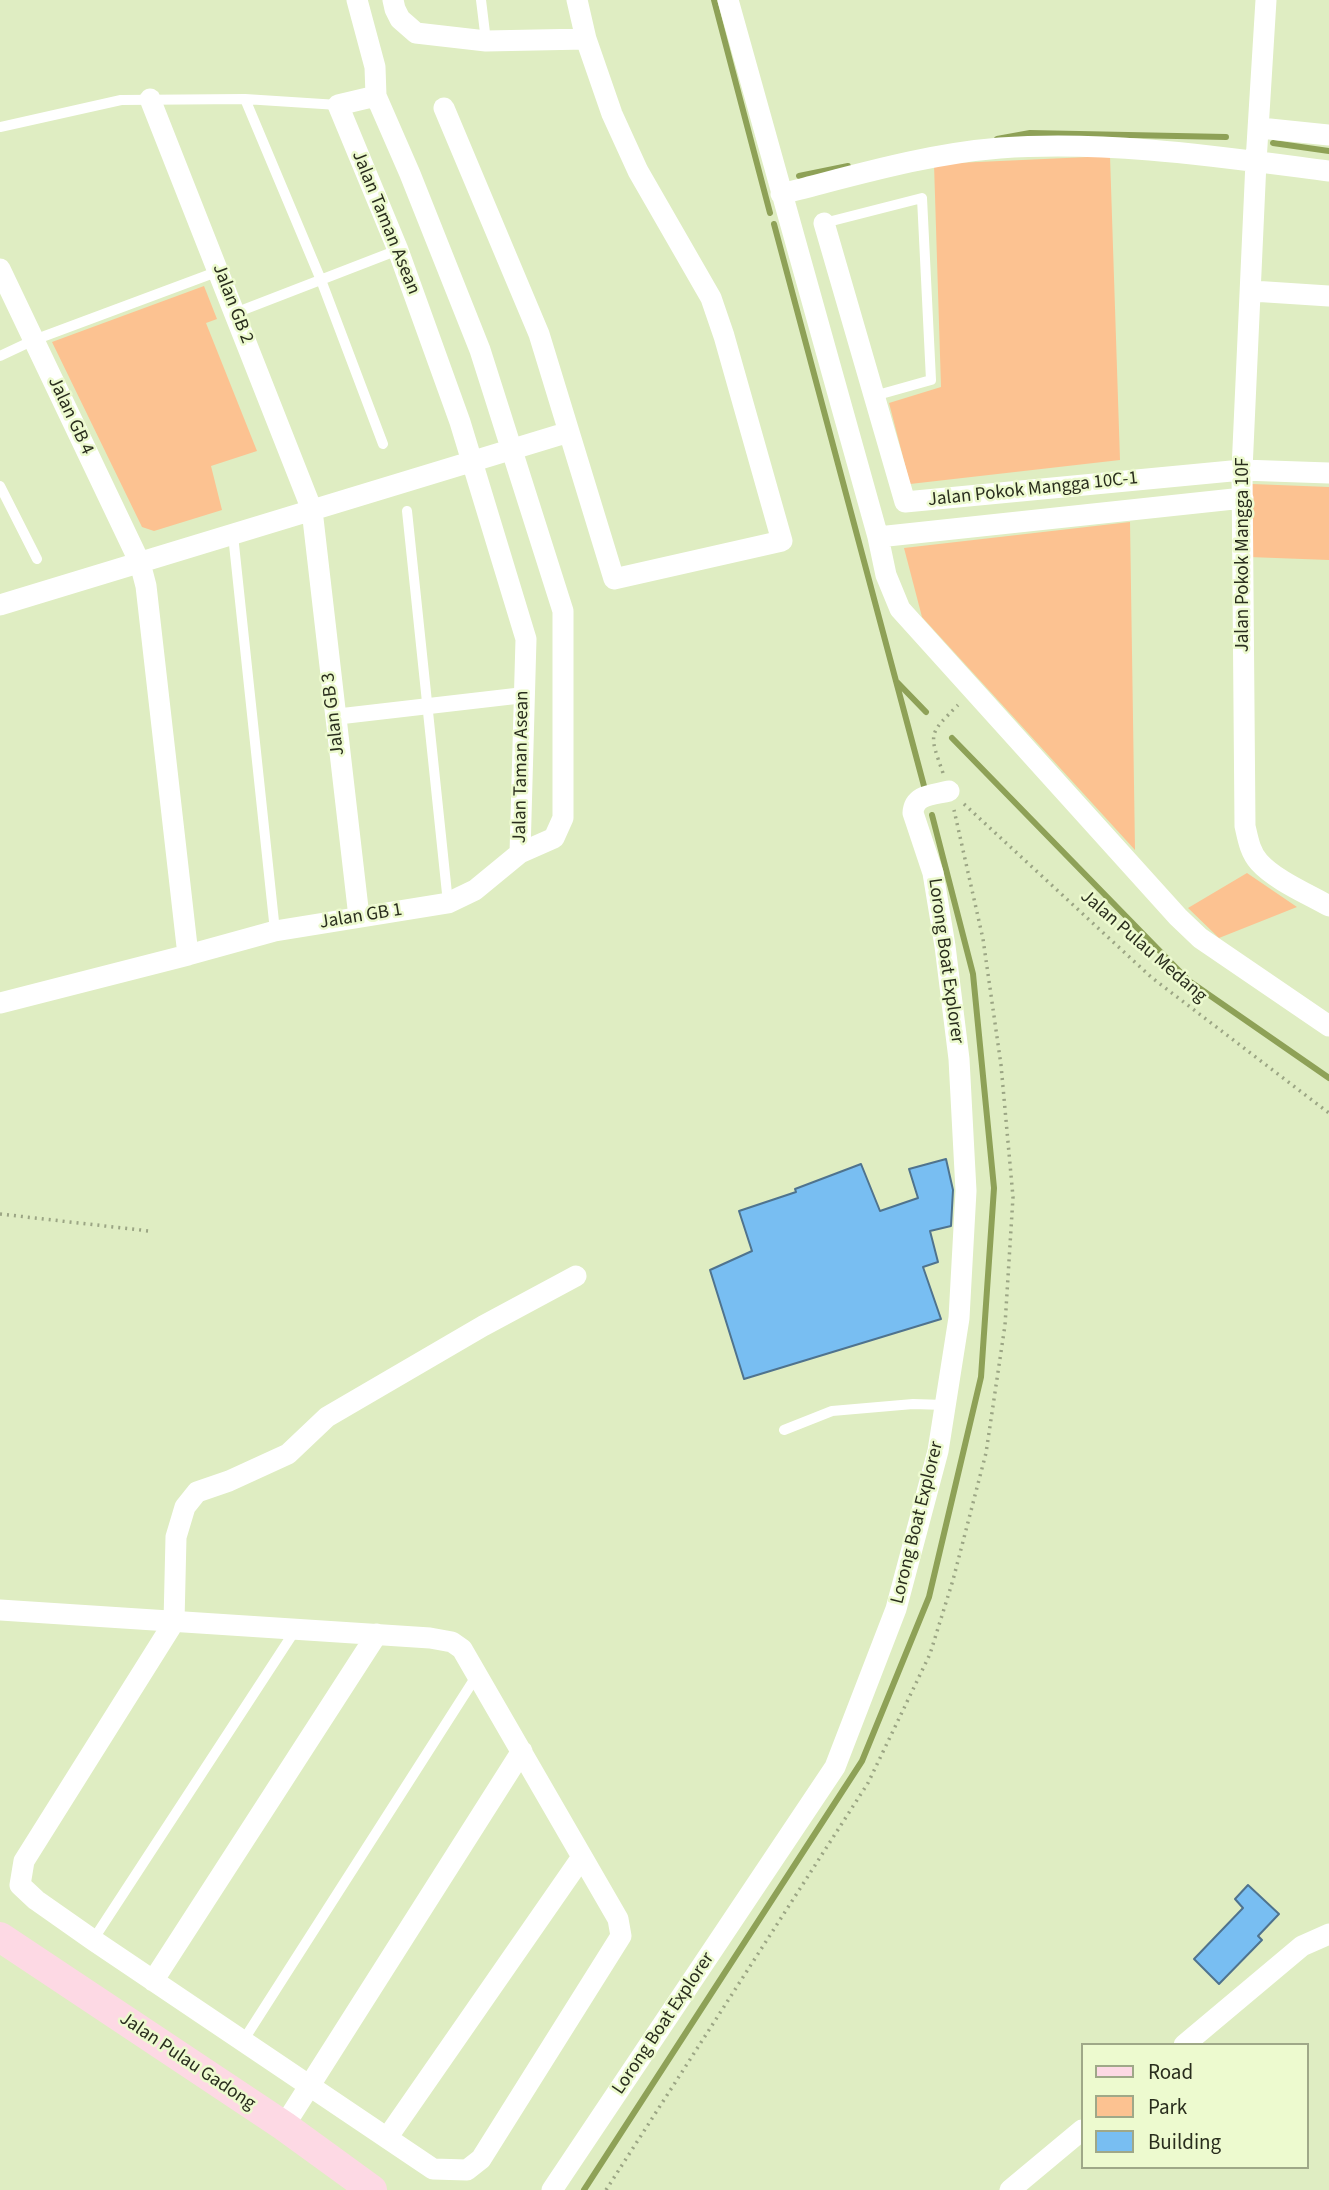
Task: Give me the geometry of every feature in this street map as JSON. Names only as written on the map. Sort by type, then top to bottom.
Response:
[{"type":"main road","name":"Jalan Pulau Gadong","points":[[0,1937],[284,2126],[372,2190]]},
{"type":"street","name":"Jalan Taman Asean","points":[[338,105],[398,250],[472,462],[526,639],[520,853],[554,838],[563,818],[563,611],[480,350],[376,96],[375,67],[356,0]]},
{"type":"street","points":[[393,0],[395,9],[407,27],[416,33],[486,41],[586,38]]},
{"type":"street","points":[[444,108],[540,334],[614,579],[782,541],[711,298],[638,171],[612,114],[586,38],[577,0]]},
{"type":"street","points":[[728,0],[878,537],[886,575],[900,609],[1192,931],[1329,1026]]},
{"type":"street","name":"Jalan Pokok Mangga 10F","points":[[1266,0],[1242,470],[1245,826],[1249,845],[1258,861],[1329,906]]},
{"type":"street","points":[[338,105],[376,96]]},
{"type":"street","name":"Jalan GB 2","points":[[150,99],[312,510]]},
{"type":"street","points":[[1260,128],[1329,135]]},
{"type":"street","points":[[781,194],[925,158],[999,149],[1083,145],[1329,171]]},
{"type":"street","name":"Jalan Pokok Mangga 10C-1","points":[[824,223],[905,502],[1242,470]]},
{"type":"street","name":"Jalan GB 4","points":[[0,269],[140,563],[146,586],[188,956]]},
{"type":"street","points":[[1252,291],[1329,296]]},
{"type":"street","points":[[0,605],[569,432]]},
{"type":"street","points":[[1242,470],[1329,473]]},
{"type":"street","points":[[878,537],[1243,498]]},
{"type":"street","name":"Jalan GB 3","points":[[312,510],[359,917]]},
{"type":"street","points":[[334,717],[524,695]]},
{"type":"street","name":"Lorong Boat Explorer","points":[[552,2190],[835,1767],[896,1609],[938,1451],[959,1318],[966,1191],[960,1072],[933,873],[913,813],[918,799],[949,791]]},
{"type":"street","name":"Jalan GB 1","points":[[0,1003],[188,956],[275,931],[447,903],[475,890],[520,853]]},
{"type":"street","points":[[0,1611],[174,1622],[296,1628],[376,1634],[452,1642],[461,1649],[618,1919],[621,1936],[481,2159],[467,2170],[433,2169],[93,1940],[36,1900],[20,1885],[24,1861],[174,1622],[176,1536],[186,1507],[197,1492],[229,1481],[288,1454],[327,1418],[472,1332],[576,1276]]},
{"type":"street","points":[[153,1981],[376,1634]]},
{"type":"street","points":[[284,2126],[522,1751]]},
{"type":"street","points":[[387,2138],[582,1857]]},
{"type":"street","points":[[1186,2043],[1302,1946],[1329,1934]]},
{"type":"street","points":[[1010,2190],[1080,2132]]},
{"type":"lane","points":[[481,0],[486,41]]},
{"type":"lane","points":[[245,99],[321,280],[383,444]]},
{"type":"lane","points":[[0,127],[121,100],[245,99],[338,105]]},
{"type":"lane","points":[[824,223],[922,198],[931,380],[874,396]]},
{"type":"lane","points":[[235,313],[398,250]]},
{"type":"lane","points":[[0,356],[34,340],[219,271]]},
{"type":"lane","points":[[0,486],[37,559]]},
{"type":"lane","points":[[407,511],[447,903]]},
{"type":"lane","points":[[233,535],[275,931]]},
{"type":"lane","points":[[783,1430],[832,1411],[913,1404],[945,1405]]},
{"type":"lane","points":[[93,1940],[296,1628]]},
{"type":"lane","points":[[243,2041],[478,1675]]},
{"type":"path","points":[[606,2190],[867,1783],[930,1654],[953,1580],[986,1453],[1005,1325],[1013,1197],[1001,1065],[983,939],[949,791],[932,740],[933,732],[972,690]]},
{"type":"path","name":"Jalan Pulau Medang","points":[[949,791],[1151,977],[1329,1113]]},
{"type":"path","points":[[0,1214],[149,1231]]},
{"type":"green space","points":[[1110,156],[1120,460],[910,484],[889,403],[941,387],[934,164]]},
{"type":"green space","points":[[204,286],[217,319],[206,323],[257,451],[211,466],[222,510],[154,531],[142,527],[52,342]]},
{"type":"green space","points":[[1252,484],[1329,487],[1329,560],[1249,557]]},
{"type":"green space","points":[[1130,522],[1135,850],[922,617],[904,548]]},
{"type":"green space","points":[[1247,873],[1297,907],[1219,938],[1188,908]]},
{"type":"building","points":[[946,1159],[953,1190],[951,1226],[930,1231],[938,1262],[923,1267],[941,1319],[744,1379],[710,1270],[752,1251],[739,1211],[796,1192],[795,1189],[861,1164],[880,1211],[918,1198],[909,1169]]},
{"type":"building","points":[[1248,1885],[1279,1914],[1258,1936],[1262,1940],[1219,1984],[1194,1959],[1243,1908],[1235,1899]]},
{"type":"waterway","points":[[714,0],[770,213]]},
{"type":"waterway","points":[[997,139],[1030,133],[1226,137]]},
{"type":"waterway","points":[[1273,143],[1329,151]]},
{"type":"waterway","points":[[799,176],[848,166]]},
{"type":"waterway","points":[[774,224],[924,786]]},
{"type":"waterway","points":[[896,681],[926,712]]},
{"type":"waterway","points":[[952,738],[1189,981],[1329,1078]]},
{"type":"waterway","points":[[584,2190],[862,1761],[929,1597],[981,1377],[994,1188],[973,974],[932,815]]}]
